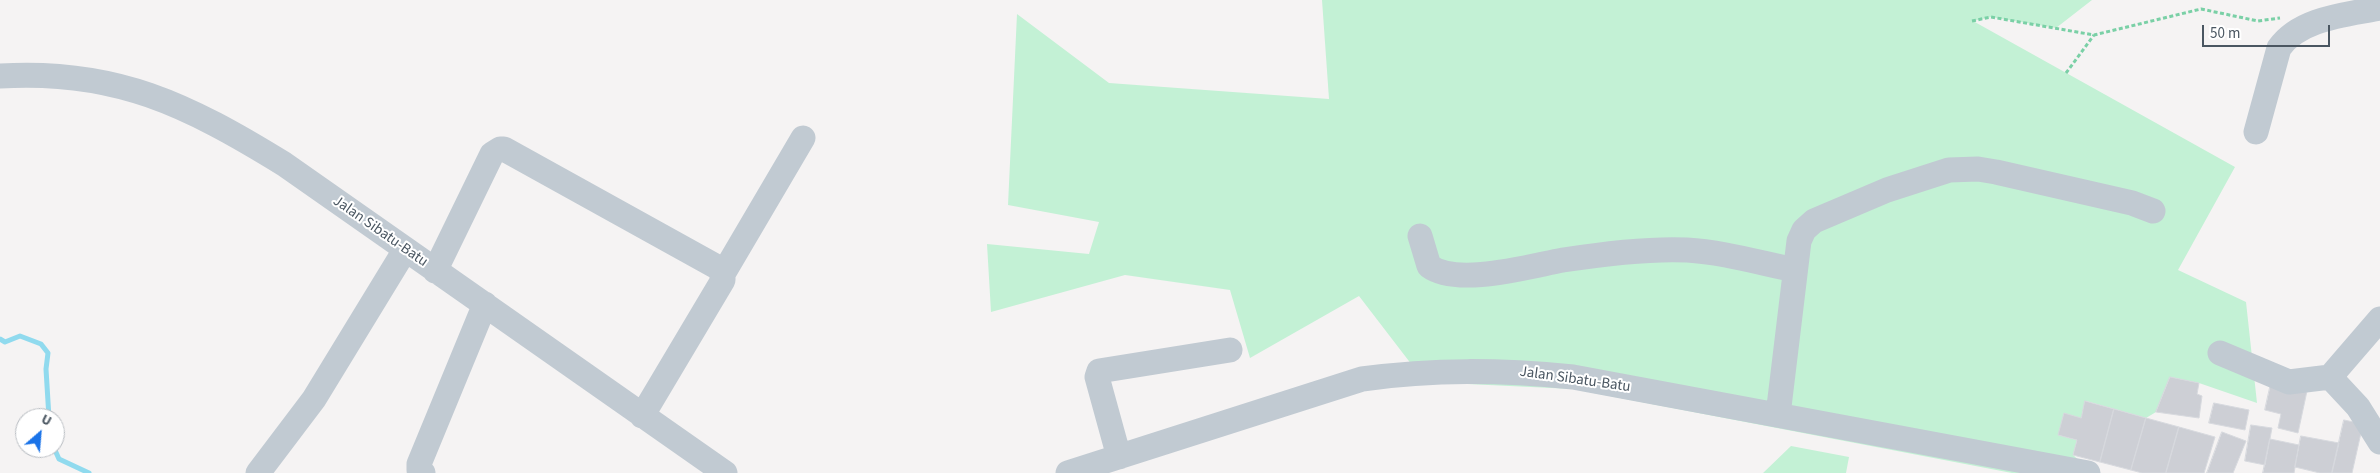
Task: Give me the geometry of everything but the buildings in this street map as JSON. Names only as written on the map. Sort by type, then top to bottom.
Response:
[{"type":"street","points":[[2256,132],[2279,48],[2286,38],[2295,31],[2322,20],[2380,8]]},
{"type":"street","name":"Jalan Sibatu-Batu","points":[[0,76],[86,78],[142,92],[174,103],[230,131],[284,164],[725,473]]},
{"type":"street","points":[[642,416],[723,280],[723,274],[803,138]]},
{"type":"street","points":[[435,271],[492,154],[500,149],[504,149],[717,267],[723,274]]},
{"type":"street","points":[[1778,415],[1795,270],[1801,235],[1814,221],[1887,190],[1949,170],[1978,169],[2132,203],[2153,211]]},
{"type":"street","points":[[1420,236],[1429,266],[1444,273],[1456,275],[1497,272],[1608,255],[1686,250],[1795,270]]},
{"type":"street","points":[[258,473],[314,399],[405,250]]},
{"type":"street","points":[[423,473],[419,464],[485,304]]},
{"type":"street","points":[[2220,353],[2289,382],[2330,377],[2380,319]]},
{"type":"street","points":[[1119,457],[1097,377],[1099,370],[1230,350]]},
{"type":"street","name":"Jalan Sibatu-Batu","points":[[1068,473],[1362,379],[1402,374],[1508,370],[1574,377],[2088,473]]},
{"type":"street","points":[[2330,377],[2358,407],[2380,442]]},
{"type":"path","points":[[1972,21],[1991,17],[2094,35],[2201,9],[2258,20],[2285,18]]},
{"type":"path","points":[[2066,73],[2094,35]]},
{"type":"green space","points":[[1322,0],[2092,0],[2056,28],[1991,17],[1973,21],[2235,167],[2178,270],[2246,302],[2257,403],[2199,383],[2170,377],[2156,412],[2146,418],[2086,401],[2081,418],[2058,435],[2077,440],[2073,455],[2093,473],[2012,473],[1573,389],[1425,382],[1359,296],[1250,358],[1230,290],[1125,275],[991,312],[987,244],[1089,254],[1099,222],[1008,205],[1017,14],[1109,83],[1329,99]]},
{"type":"green space","points":[[1791,446],[1849,457],[1846,473],[1763,473]]},
{"type":"waterway","points":[[0,339],[5,342],[20,336],[41,344],[48,353],[46,369],[48,408]]},
{"type":"waterway","points":[[59,458],[89,473]]}]
